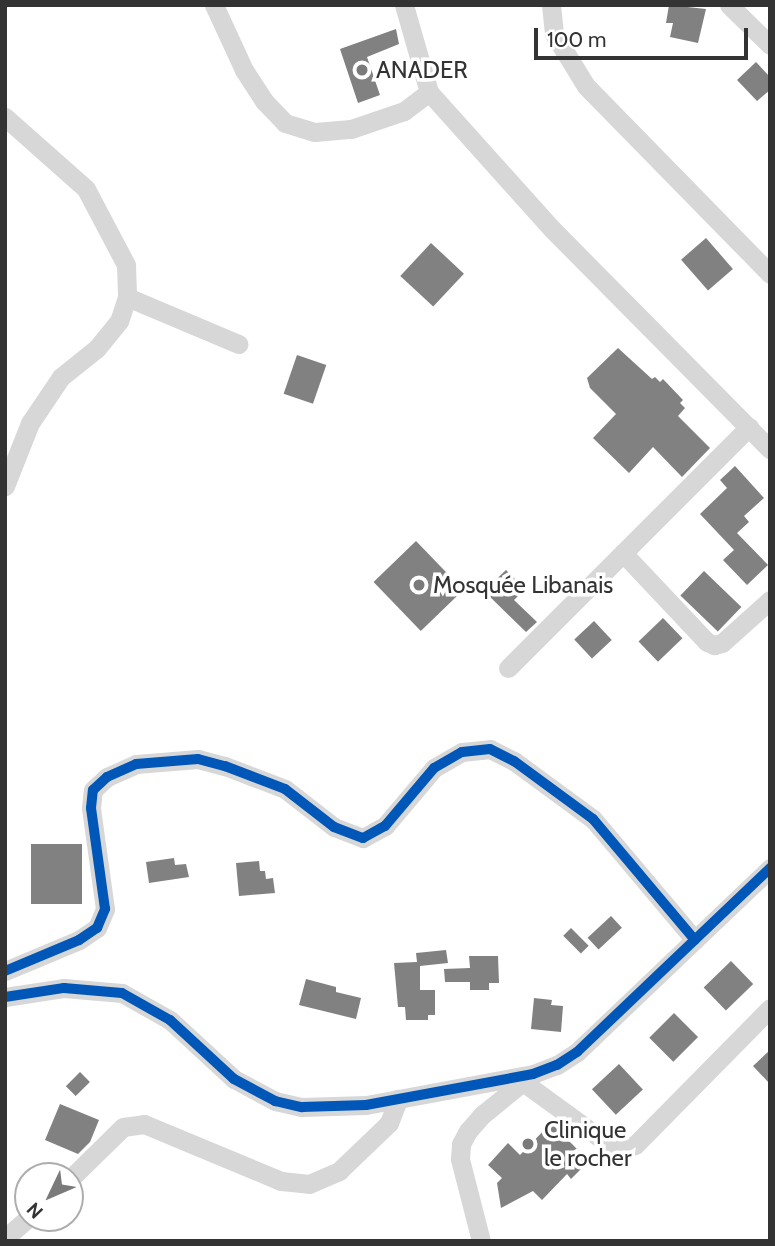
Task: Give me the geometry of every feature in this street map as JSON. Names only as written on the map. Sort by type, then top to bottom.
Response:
[{"type":"street","points":[[214,5],[244,70],[264,101],[285,122],[315,132],[351,129],[404,111],[429,92]]},
{"type":"street","points":[[404,5],[429,92],[552,229],[770,449]]},
{"type":"street","points":[[551,5],[554,34],[586,86],[770,274]]},
{"type":"street","points":[[729,5],[770,45]]},
{"type":"street","points":[[5,117],[86,189],[126,265],[127,297],[119,321],[96,349],[61,377],[30,423],[5,486]]},
{"type":"street","points":[[127,297],[238,344]]},
{"type":"street","points":[[508,668],[749,427]]},
{"type":"street","points":[[623,553],[707,642],[714,645],[722,643],[770,600]]},
{"type":"street","points":[[5,971],[79,940],[97,928],[105,909],[92,808],[93,790],[107,777],[136,764],[198,759],[225,766],[285,789],[334,827],[363,838],[385,826],[434,768],[462,752],[490,749],[514,761],[593,819],[695,940]]},
{"type":"street","points":[[481,1241],[460,1159],[461,1144],[468,1130],[482,1115],[528,1078],[557,1065],[577,1052],[770,868]]},
{"type":"street","points":[[5,997],[64,988],[122,993],[170,1020],[234,1079],[275,1101],[325,1108],[528,1078],[607,1143],[624,1147],[635,1145],[770,1009]]},
{"type":"street","points":[[84,1165],[123,1127],[144,1124],[281,1181],[310,1184],[339,1171],[389,1123],[398,1099]]},
{"type":"building","points":[[669,5],[706,9],[698,43],[670,37],[673,23],[666,23]]},
{"type":"building","points":[[396,29],[399,44],[367,57],[380,95],[358,103],[340,49]]},
{"type":"building","points":[[756,62],[770,77],[770,90],[757,101],[737,80]]},
{"type":"building","points":[[706,238],[733,269],[708,291],[681,260]]},
{"type":"building","points":[[431,243],[464,274],[433,307],[400,276]]},
{"type":"building","points":[[618,348],[652,379],[655,377],[660,382],[663,379],[683,400],[680,403],[685,408],[678,416],[710,448],[682,477],[653,447],[629,473],[593,438],[616,414],[590,388],[587,378]]},
{"type":"building","points":[[297,355],[326,365],[313,404],[284,394]]},
{"type":"building","points":[[735,466],[764,498],[744,516],[749,522],[737,533],[768,565],[747,585],[723,560],[734,550],[700,514],[727,488],[720,480]]},
{"type":"building","points":[[416,541],[463,590],[421,631],[374,582]]},
{"type":"building","points":[[506,570],[525,589],[514,600],[537,622],[526,632],[484,591]]},
{"type":"building","points":[[704,571],[741,607],[718,632],[680,595]]},
{"type":"building","points":[[663,618],[682,638],[658,662],[639,642]]},
{"type":"building","points":[[594,621],[612,640],[592,658],[574,639]]},
{"type":"building","points":[[31,844],[82,844],[82,904],[31,904]]},
{"type":"building","points":[[174,858],[175,865],[186,864],[189,877],[149,883],[146,862]]},
{"type":"building","points":[[259,861],[260,871],[265,871],[266,879],[273,878],[275,893],[239,896],[236,863]]},
{"type":"building","points":[[611,916],[622,928],[599,950],[588,938]]},
{"type":"building","points":[[571,928],[589,946],[581,953],[563,936]]},
{"type":"building","points":[[446,950],[448,963],[420,966],[420,990],[435,990],[435,1015],[428,1015],[428,1020],[406,1020],[405,1007],[398,1007],[394,963],[417,962],[416,953]]},
{"type":"building","points":[[469,956],[498,956],[499,983],[489,983],[489,990],[470,990],[470,982],[445,982],[444,969],[470,968]]},
{"type":"building","points":[[731,961],[753,984],[726,1010],[704,987]]},
{"type":"building","points":[[306,979],[336,987],[336,992],[361,998],[356,1019],[299,1005]]},
{"type":"building","points":[[534,998],[552,1000],[551,1005],[563,1006],[561,1032],[531,1029]]},
{"type":"building","points":[[674,1013],[698,1037],[673,1062],[649,1038]]},
{"type":"building","points":[[770,1050],[770,1084],[753,1066]]},
{"type":"building","points":[[619,1064],[643,1090],[616,1115],[592,1089]]},
{"type":"building","points":[[80,1072],[90,1082],[76,1096],[66,1086]]},
{"type":"building","points":[[60,1104],[99,1120],[90,1142],[78,1154],[45,1140]]},
{"type":"building","points":[[551,1123],[589,1161],[571,1179],[567,1174],[542,1200],[533,1191],[501,1208],[497,1183],[502,1178],[488,1165],[508,1143],[520,1155]]},
{"type":"cycle path","points":[[5,971],[79,940],[97,928],[105,909],[91,808],[93,790],[107,777],[136,764],[198,759],[225,766],[285,789],[334,827],[363,838],[385,826],[434,768],[462,752],[490,749],[514,761],[593,819],[695,940]]},
{"type":"cycle path","points":[[5,997],[64,988],[122,993],[170,1020],[234,1079],[275,1101],[302,1107],[366,1105],[533,1074],[557,1065],[577,1052],[770,868]]},
{"type":"place","name":"ANADER","points":[[362,70]]},
{"type":"place","name":"Mosquée Libanais","points":[[419,585]]},
{"type":"place","name":"Clinique le rocher","points":[[528,1144]]}]
